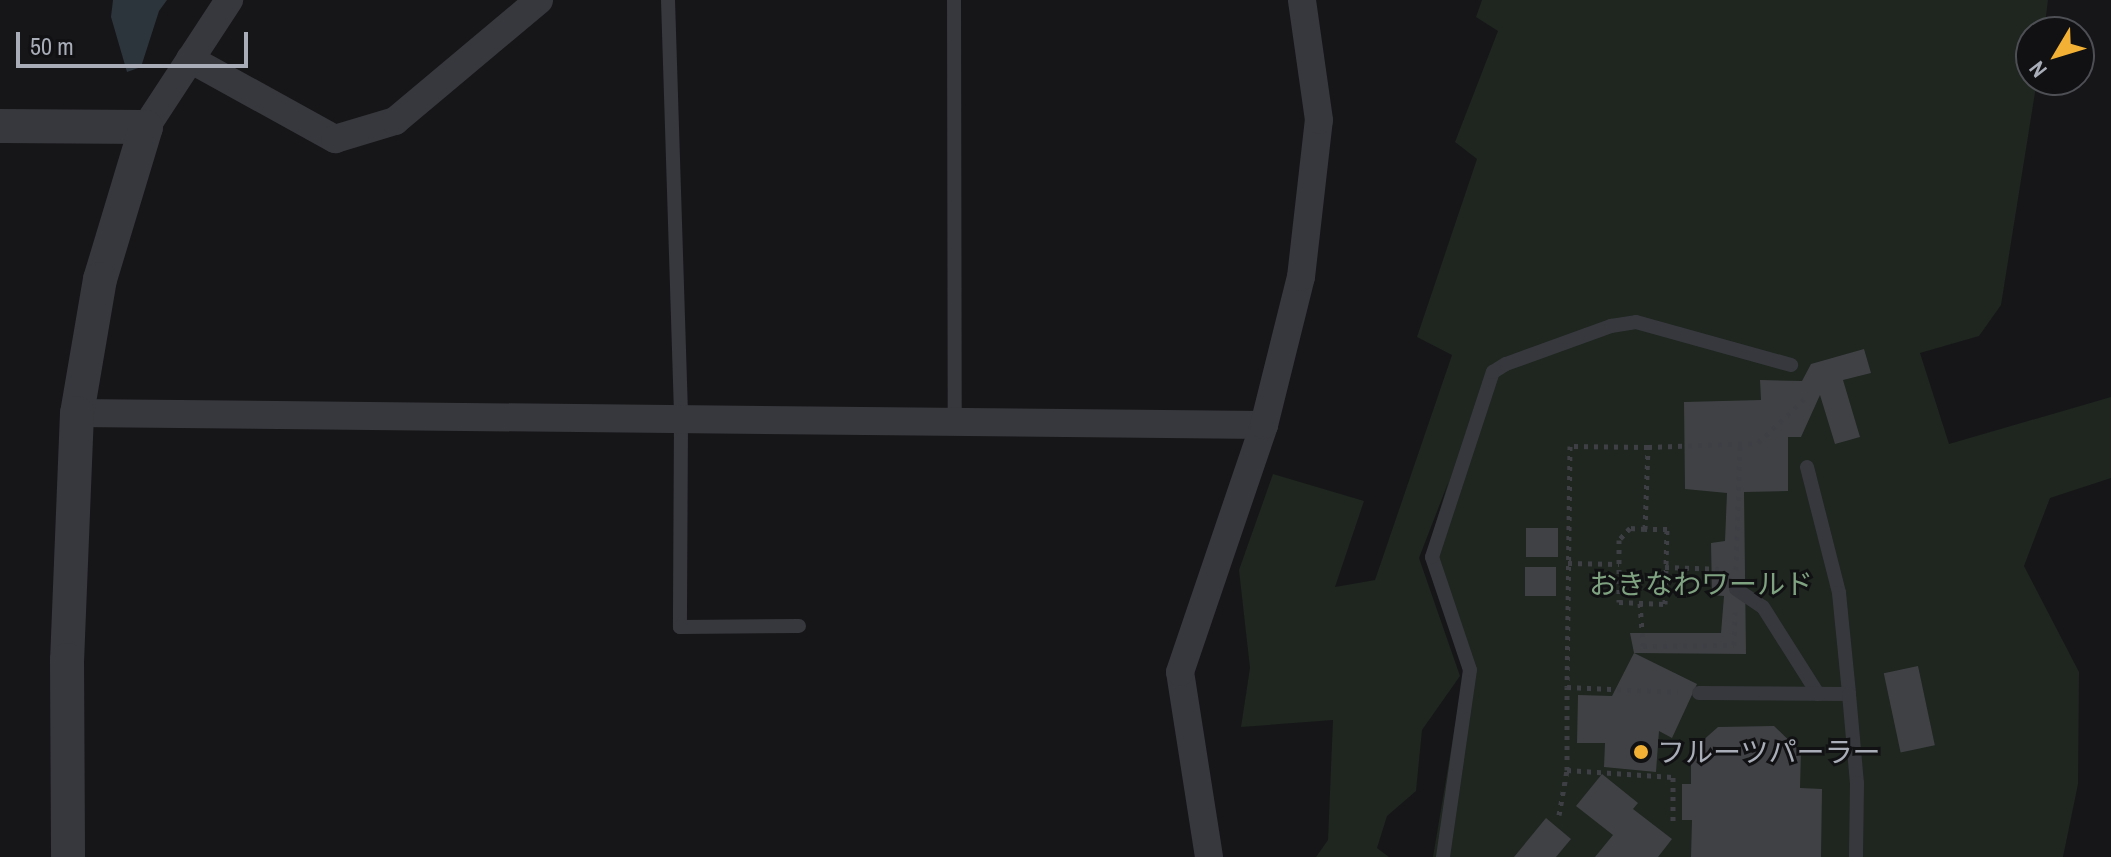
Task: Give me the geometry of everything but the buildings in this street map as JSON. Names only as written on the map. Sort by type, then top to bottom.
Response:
[{"type":"street","points":[[190,59],[335,139],[395,121],[539,0]]},
{"type":"street","points":[[1209,857],[1180,672],[1264,425],[1301,277],[1319,120],[1302,0]]},
{"type":"street","points":[[68,857],[67,660],[77,413],[100,279],[146,127],[222,6]]},
{"type":"street","points":[[0,126],[146,127]]},
{"type":"street","points":[[77,413],[1264,425]]},
{"type":"lane","points":[[668,0],[681,419],[680,627],[799,626]]},
{"type":"lane","points":[[954,0],[955,422]]},
{"type":"lane","points":[[1443,857],[1470,670],[1432,557],[1493,372],[1506,364],[1611,326],[1636,322],[1791,365]]},
{"type":"lane","points":[[1807,467],[1839,593],[1857,783],[1856,857]]},
{"type":"lane","points":[[1736,589],[1763,607],[1818,694]]},
{"type":"lane","points":[[1699,693],[1849,694]]},
{"type":"path","points":[[1559,815],[1567,770],[1570,446],[1758,443],[1804,399]]},
{"type":"path","points":[[1645,529],[1648,447]]},
{"type":"path","points":[[1630,528],[1667,529],[1665,604],[1619,602],[1620,564],[1619,540],[1630,528]]},
{"type":"path","points":[[1568,563],[1620,564]]},
{"type":"path","points":[[1665,567],[1736,570]]},
{"type":"path","points":[[1640,603],[1643,646]]},
{"type":"path","points":[[1567,687],[1699,693]]},
{"type":"path","points":[[1567,770],[1673,777],[1673,825]]},
{"type":"green space","name":"おきなわワールド","points":[[1482,0],[2048,0],[2046,16],[2015,16],[2015,96],[2034,96],[2001,305],[1979,336],[1920,353],[1949,444],[2111,397],[2111,478],[2050,498],[2024,566],[2079,672],[2078,784],[2063,857],[1433,857],[1464,672],[1426,556],[1448,483],[1419,558],[1460,676],[1422,730],[1416,791],[1387,816],[1377,848],[1389,857],[1316,857],[1328,840],[1333,720],[1241,727],[1250,668],[1239,570],[1273,474],[1364,501],[1335,587],[1375,580],[1452,355],[1417,337],[1477,159],[1455,142],[1498,31],[1476,17]]},
{"type":"shaded area","points":[[113,0],[167,0],[159,11],[141,67],[127,72],[111,17]]},
{"type":"place","name":"フルーツパーラー","points":[[1641,752]]}]
